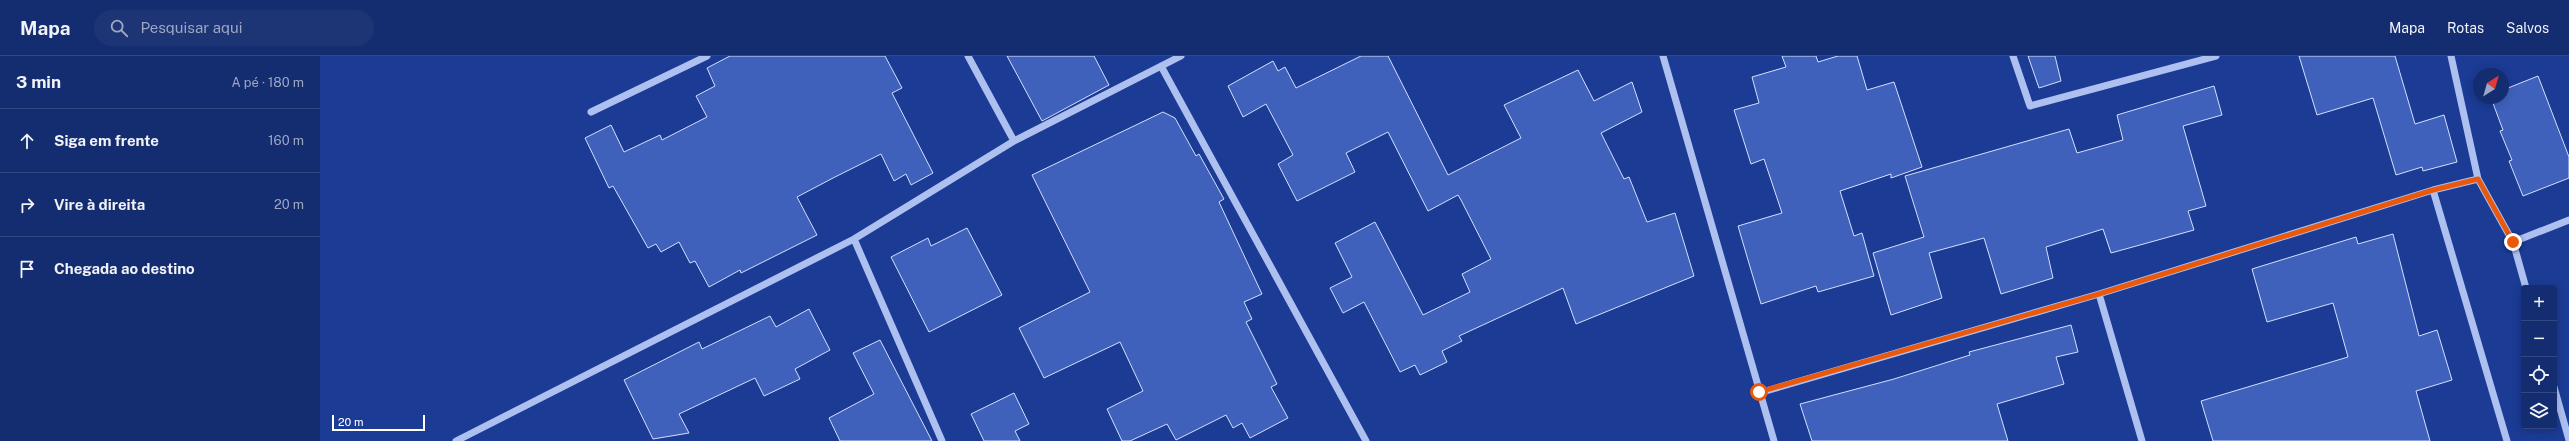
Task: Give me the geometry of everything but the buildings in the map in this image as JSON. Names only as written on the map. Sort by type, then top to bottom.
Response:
[{"type":"street","points":[[591,112],[707,56]]},
{"type":"street","points":[[968,56],[1014,141]]},
{"type":"street","points":[[456,441],[854,239],[1014,141],[1181,56]]},
{"type":"street","points":[[1662,56],[1774,441]]},
{"type":"street","points":[[2013,56],[2030,106],[2216,56]]},
{"type":"street","points":[[2451,56],[2478,179],[2513,242],[2525,285]]},
{"type":"street","points":[[1161,66],[1366,441]]},
{"type":"street","points":[[1759,392],[2099,294],[2433,190],[2478,179]]},
{"type":"street","points":[[2433,190],[2507,441]]},
{"type":"street","points":[[2513,242],[2569,220]]},
{"type":"street","points":[[854,239],[942,441]]},
{"type":"street","points":[[2099,294],[2142,441]]},
{"type":"street","points":[[2556,393],[2569,440]]},
{"type":"route","points":[[1759,392],[2099,294],[2433,190],[2478,179],[2513,242]]}]
